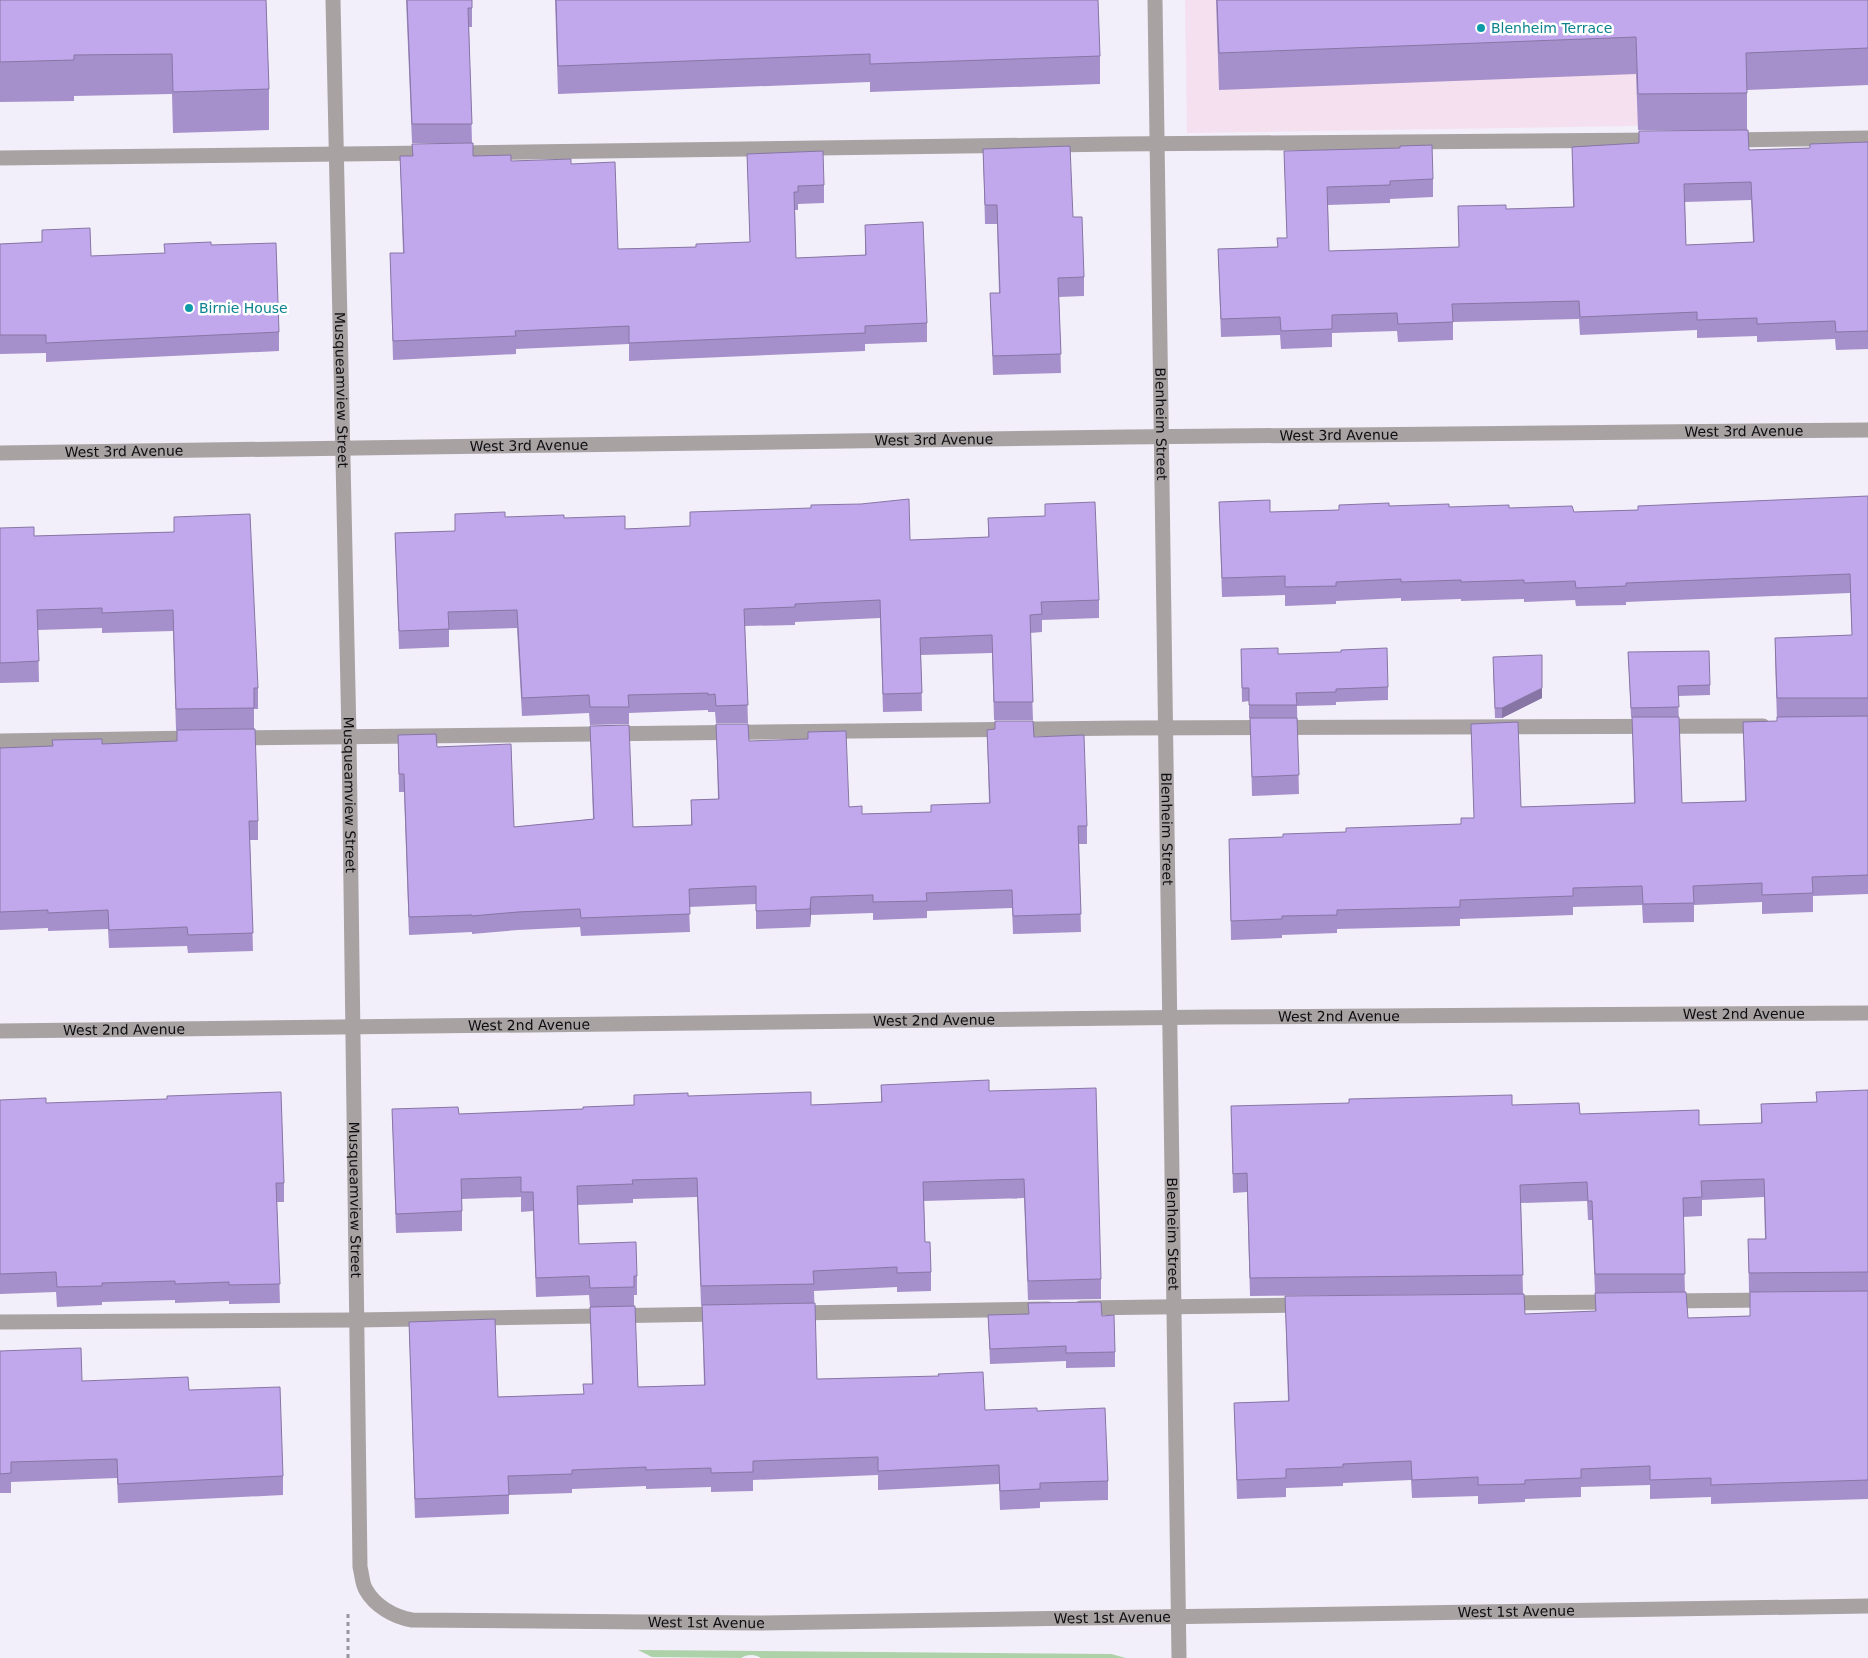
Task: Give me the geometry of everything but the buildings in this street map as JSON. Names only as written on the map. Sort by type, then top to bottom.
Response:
[{"type":"street","name":"Musqueamview Street","points":[[333,0],[349,736],[360,1567],[366,1590]]},
{"type":"street","name":"Blenheim Street","points":[[1155,0],[1179,1658]]},
{"type":"street","points":[[1719,140],[1868,138]]},
{"type":"street","points":[[0,158],[1157,144],[1670,140]]},
{"type":"street","name":"West 3rd Avenue","points":[[0,453],[343,447],[1868,430]]},
{"type":"street","points":[[0,741],[1166,728],[1779,726]]},
{"type":"street","name":"West 2nd Avenue","points":[[0,1031],[1170,1018],[1868,1013]]},
{"type":"street","points":[[1648,1302],[1778,1300]]},
{"type":"street","points":[[1489,1303],[1628,1302]]},
{"type":"street","points":[[780,1313],[1319,1305]]},
{"type":"street","points":[[0,1322],[357,1320],[731,1314]]},
{"type":"street","name":"West 1st Avenue","points":[[366,1590],[380,1606],[399,1618],[412,1620],[758,1623],[1868,1606]]},
{"type":"path","points":[[348,1658],[348,1612],[366,1590]]},
{"type":"shaded area","points":[[1185,0],[1690,0],[1695,125],[1187,133]]},
{"type":"green space","points":[[638,1650],[1111,1654],[1126,1658],[761,1658],[751,1655],[741,1658],[652,1657]]},
{"type":"place","name":"Blenheim Terrace","points":[[1481,28]]},
{"type":"place","name":"Birnie House","points":[[189,308]]}]
